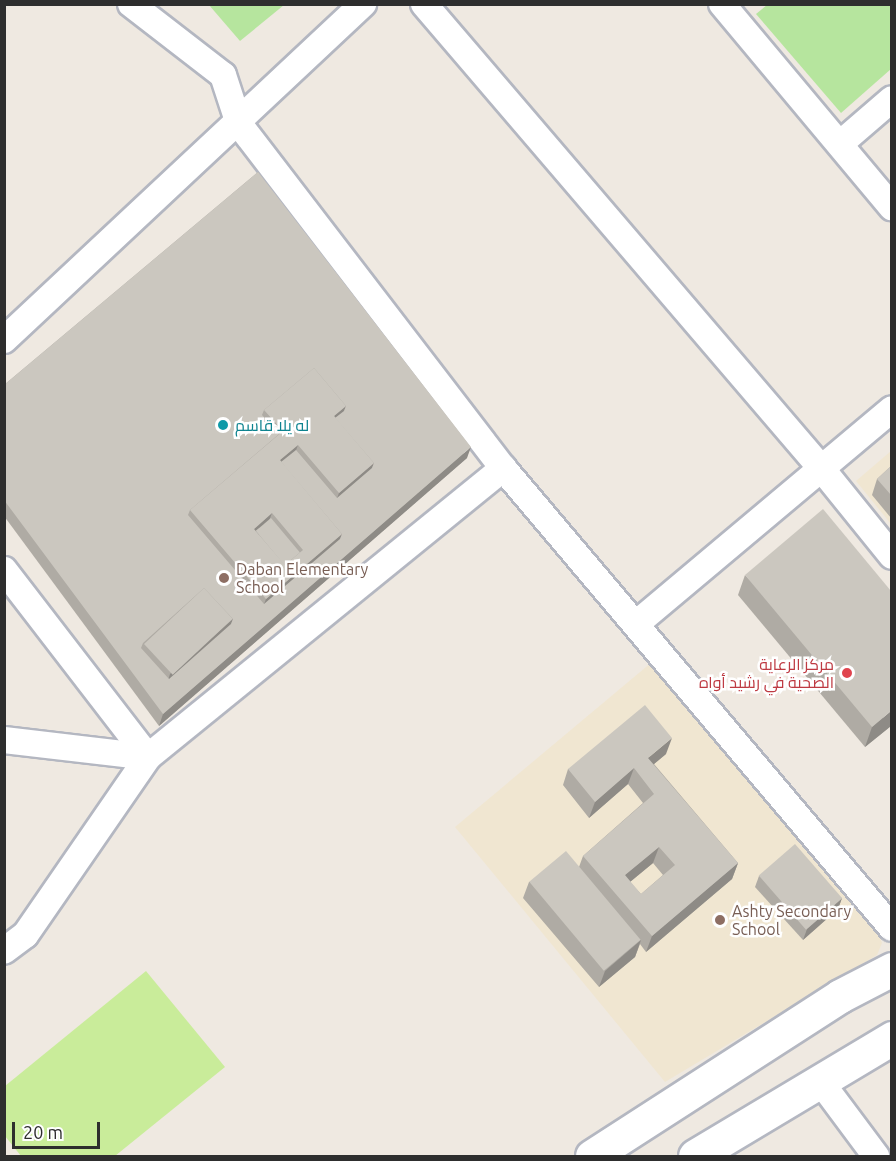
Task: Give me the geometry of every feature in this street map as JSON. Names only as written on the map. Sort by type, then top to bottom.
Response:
[{"type":"main road","points":[[592,1156],[840,996],[891,969]]},
{"type":"main road","points":[[697,1156],[891,1038]]},
{"type":"street","points":[[131,4],[223,75],[239,124],[503,468],[891,928]]},
{"type":"street","points":[[4,340],[239,124],[363,4]]},
{"type":"street","points":[[424,4],[821,468],[891,556]]},
{"type":"street","points":[[726,6],[841,143],[891,207]]},
{"type":"street","points":[[841,143],[891,99]]},
{"type":"street","points":[[636,624],[891,408]]},
{"type":"street","points":[[4,951],[148,757],[503,468]]},
{"type":"street","points":[[4,570],[148,757]]},
{"type":"street","points":[[4,740],[148,757]]},
{"type":"street","points":[[820,1081],[876,1156]]},
{"type":"shaded area","points":[[891,451],[891,524],[856,481]]},
{"type":"shaded area","points":[[652,662],[877,930],[882,943],[877,955],[665,1082],[455,827]]},
{"type":"green space","points":[[209,5],[284,5],[240,41]]},
{"type":"green space","points":[[767,5],[891,5],[891,69],[841,113],[756,14]]},
{"type":"green space","points":[[146,971],[225,1067],[115,1156],[21,1156],[5,1136],[5,1086]]},
{"type":"building","name":"له يلا قاسم","points":[[258,172],[471,447],[163,714],[4,500],[4,385]],"holes":[[[314,368],[346,406],[344,411],[335,418],[374,463],[372,468],[337,498],[296,450],[281,462],[342,534],[340,539],[264,604],[188,515],[190,510],[279,434],[262,415],[264,410]],[[204,588],[233,619],[231,624],[169,679],[141,648],[143,643]]]},
{"type":"building","points":[[314,368],[346,406],[334,416],[374,463],[339,493],[298,445],[280,460],[342,534],[266,599],[190,510],[283,431],[264,410]],"holes":[[[272,513],[303,550],[285,565],[254,529]]]},
{"type":"building","points":[[891,466],[891,495],[877,479]]},
{"type":"building","name":"مركز الرعاية الصحية في رشيد أواه","points":[[823,509],[891,591],[891,711],[872,727],[745,575]]},
{"type":"building","points":[[271,518],[300,552],[285,565],[256,531]]},
{"type":"building","points":[[204,588],[233,619],[173,675],[144,644]]},
{"type":"building","points":[[645,705],[672,738],[648,758],[738,863],[652,936],[583,856],[654,794],[634,768],[595,802],[568,769]],"holes":[[[659,847],[675,865],[641,894],[625,875]]]},
{"type":"building","points":[[795,844],[842,898],[806,930],[759,875]]},
{"type":"building","points":[[566,851],[641,940],[604,971],[529,882]]},
{"type":"place","name":"له يلا قاسم","points":[[223,425]]},
{"type":"place","name":"Daban Elementary School","points":[[224,578]]},
{"type":"place","name":"مركز الرعاية الصحية في رشيد أواه","points":[[847,673]]},
{"type":"place","name":"Ashty Secondary School","points":[[720,920]]}]
